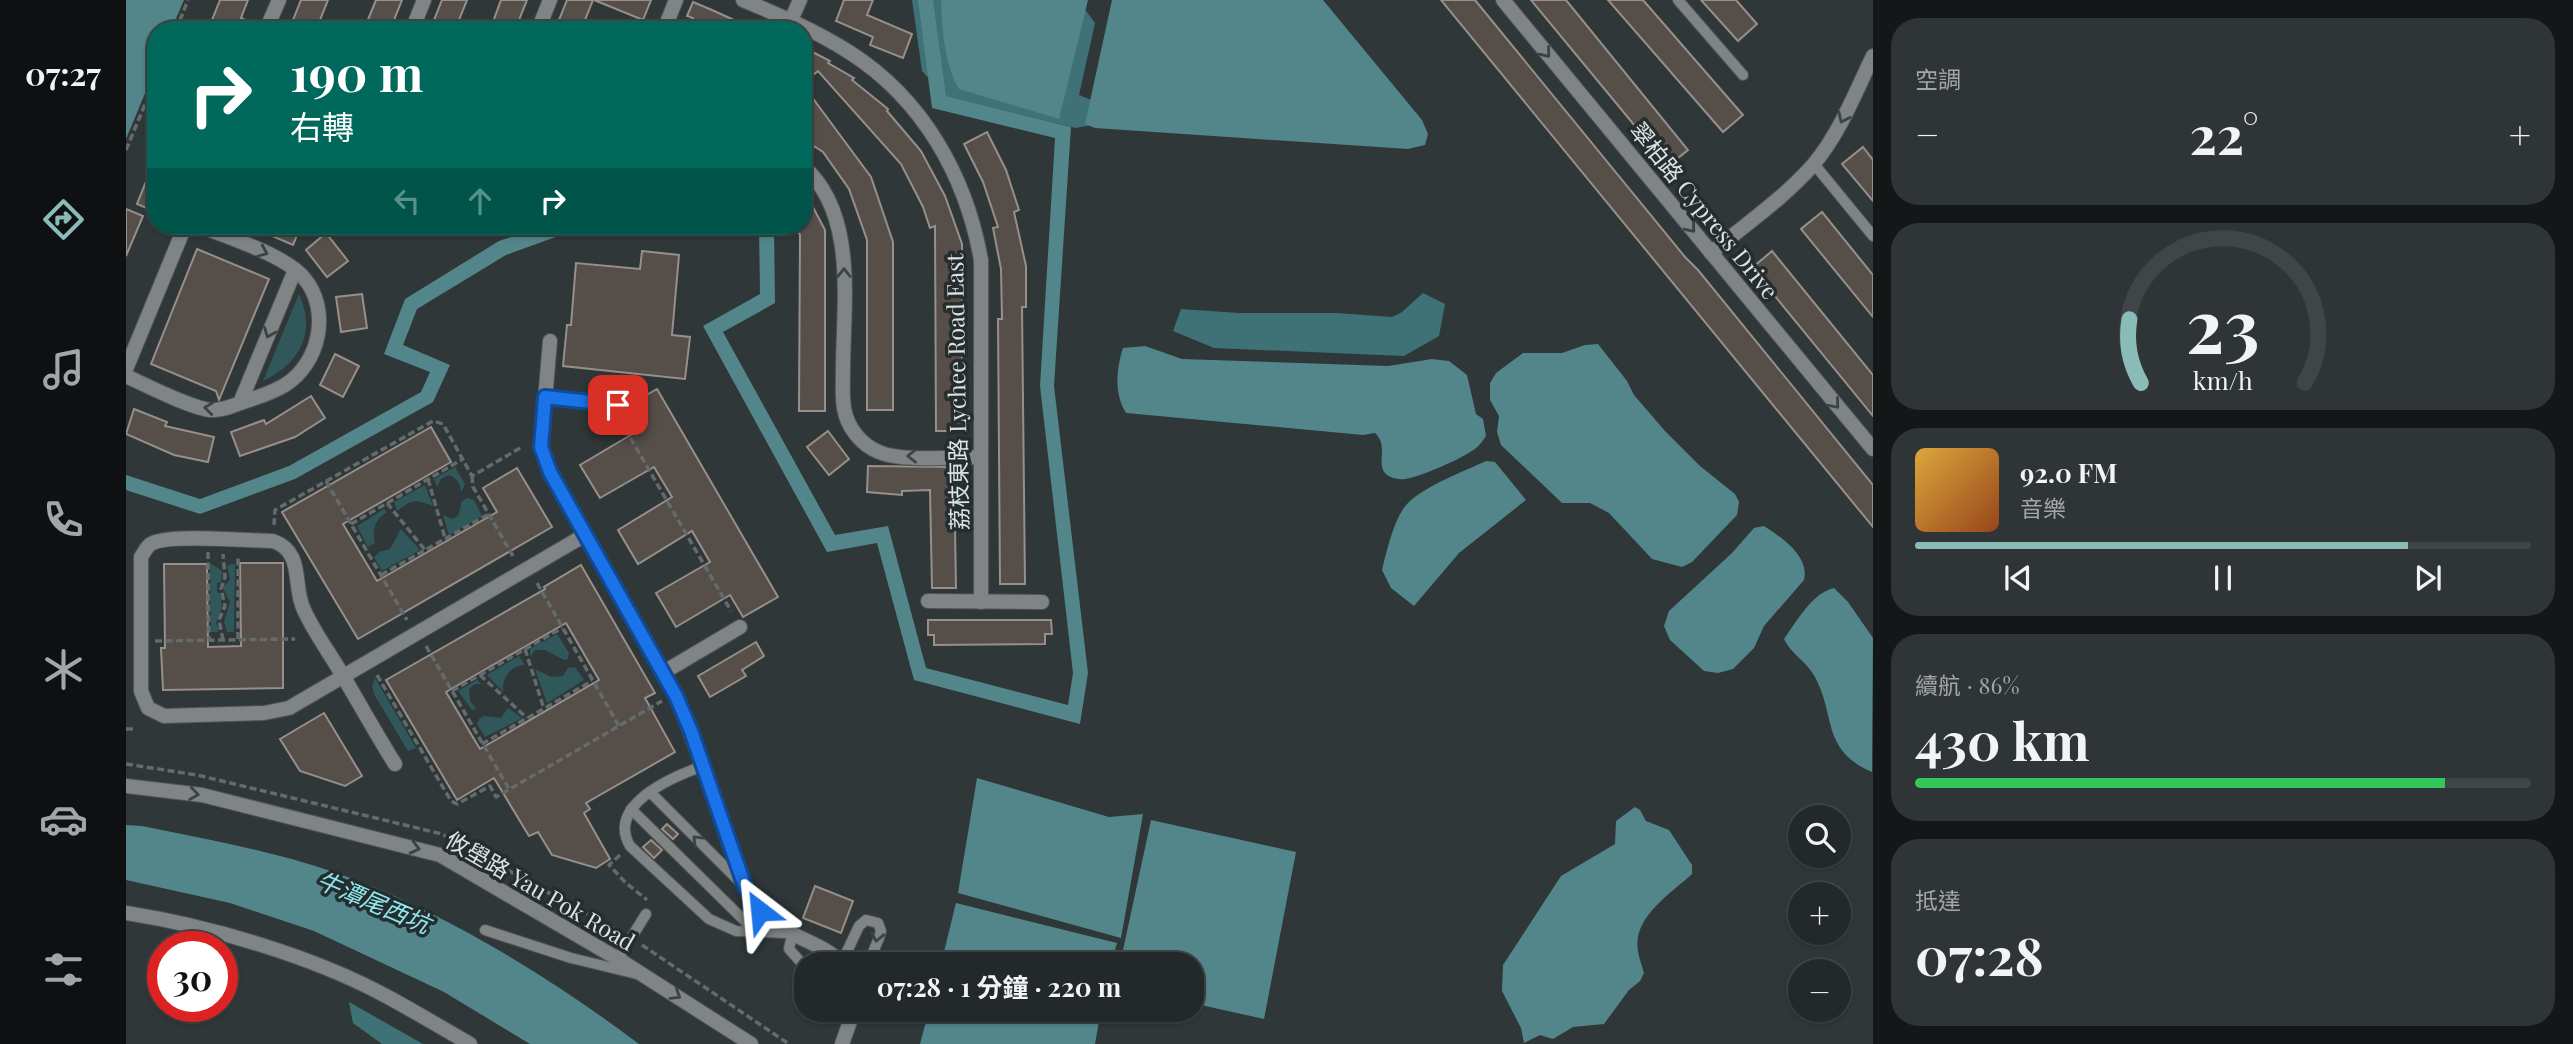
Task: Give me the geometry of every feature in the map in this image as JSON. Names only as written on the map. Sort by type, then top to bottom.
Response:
[{"type":"street","points":[[270,21],[279,0]]},
{"type":"street","points":[[416,21],[424,0]]},
{"type":"street","points":[[542,21],[550,0]]},
{"type":"street","points":[[668,21],[676,0]]},
{"type":"street","name":"荔枝東路 Lychee Road East","points":[[743,0],[791,20]]},
{"type":"street","points":[[791,20],[800,0]]},
{"type":"street","name":"翠柏路 Cypress Drive","points":[[1503,0],[1873,449]]},
{"type":"street","name":"荔枝東路 Lychee Road East","points":[[812,32],[851,53],[894,88],[930,131],[958,180],[976,233],[981,260],[981,602]]},
{"type":"street","points":[[1711,253],[1797,181],[1814,163],[1841,123],[1873,56]]},
{"type":"street","points":[[812,177],[831,202],[842,240],[843,407],[855,434],[878,452],[892,456],[981,457]]},
{"type":"street","points":[[126,369],[181,235]]},
{"type":"street","points":[[126,376],[201,408],[223,409],[287,384],[301,371],[312,355],[318,337],[320,315],[314,295],[303,277],[285,261],[222,235]]},
{"type":"street","points":[[240,404],[295,270]]},
{"type":"street","points":[[550,341],[541,447],[550,472],[664,672],[691,731],[745,887],[760,911],[790,934],[828,952]]},
{"type":"street","points":[[545,397],[618,411]]},
{"type":"street","points":[[394,764],[343,676],[304,610],[292,558],[282,544],[273,541],[165,539],[150,544],[141,557],[133,588],[141,691],[148,708],[164,716],[264,713],[289,708],[343,676],[585,535]]},
{"type":"street","points":[[928,601],[1042,602]]},
{"type":"street","points":[[664,672],[740,627]]},
{"type":"street","name":"攸壆路 Yau Pok Road","points":[[126,786],[202,794],[432,852],[456,863],[618,959],[751,1044]]},
{"type":"street","points":[[126,913],[228,935],[313,964],[384,995],[470,1044]]},
{"type":"street","points":[[842,1044],[849,1022]]},
{"type":"lane","points":[[1678,0],[1743,75]]},
{"type":"lane","points":[[1814,163],[1873,236]]},
{"type":"lane","points":[[703,766],[665,781],[650,792],[631,810],[624,821],[624,835],[630,846],[709,919],[736,931],[790,934],[789,949],[794,955]]},
{"type":"lane","points":[[650,792],[745,887]]},
{"type":"lane","points":[[631,810],[756,932]]},
{"type":"lane","points":[[618,959],[646,914]]},
{"type":"lane","points":[[848,952],[859,926],[872,919],[878,923],[881,931],[873,952]]},
{"type":"lane","points":[[485,930],[571,958],[644,976]]},
{"type":"path","points":[[180,21],[188,0]]},
{"type":"path","points":[[126,150],[147,100]]},
{"type":"path","points":[[618,411],[731,611]]},
{"type":"path","points":[[273,541],[275,510],[436,420],[443,424],[463,459],[472,476],[473,487],[513,556]]},
{"type":"path","points":[[472,476],[522,447]]},
{"type":"path","points":[[351,524],[463,459]]},
{"type":"path","points":[[428,479],[445,539]]},
{"type":"path","points":[[326,481],[407,620]]},
{"type":"path","points":[[387,503],[425,550]]},
{"type":"path","points":[[381,575],[489,514]]},
{"type":"path","points":[[216,540],[225,577],[221,589],[225,606],[219,621],[223,640]]},
{"type":"path","points":[[209,640],[216,540]]},
{"type":"path","points":[[238,540],[238,639]]},
{"type":"path","points":[[537,583],[619,726]]},
{"type":"path","points":[[452,691],[562,628]]},
{"type":"path","points":[[153,641],[295,639]]},
{"type":"path","points":[[426,646],[509,790]]},
{"type":"path","points":[[525,649],[544,709]]},
{"type":"path","points":[[377,674],[454,803],[460,804],[491,786],[496,797],[664,700]]},
{"type":"path","points":[[480,675],[527,718]]},
{"type":"path","points":[[482,744],[592,681]]},
{"type":"path","points":[[126,729],[136,729]]},
{"type":"path","points":[[619,856],[609,865],[626,883],[653,904],[646,914]]},
{"type":"path","points":[[645,947],[789,1044]]},
{"type":"shaded area","points":[[912,0],[1078,0],[1095,23],[1079,95],[1108,107],[1113,121],[1076,128],[945,96],[922,71]]},
{"type":"shaded area","points":[[1423,293],[1445,304],[1439,336],[1404,356],[1214,348],[1173,331],[1181,309],[1392,317],[1402,312]]},
{"type":"shaded area","points":[[299,294],[306,322],[301,346],[286,366],[263,381]]},
{"type":"shaded area","points":[[455,467],[465,484],[461,493],[458,482],[448,475],[441,479],[437,487],[434,479]]},
{"type":"shaded area","points":[[425,485],[433,506],[414,501],[397,511],[394,502]]},
{"type":"shaded area","points":[[468,498],[474,500],[482,516],[449,535],[443,515],[452,519],[458,516],[462,501]]},
{"type":"shaded area","points":[[384,509],[387,512],[375,526],[375,543],[368,547],[357,526]]},
{"type":"shaded area","points":[[401,529],[420,550],[382,571],[374,557],[379,552],[390,549]]},
{"type":"shaded area","points":[[210,563],[222,571],[221,582],[217,583],[222,607],[216,624],[218,632],[211,632]]},
{"type":"shaded area","points":[[235,565],[234,632],[227,632],[224,622],[230,602],[223,588],[230,579],[227,566]]},
{"type":"shaded area","points":[[557,634],[569,653],[568,659],[564,660],[545,650],[535,650],[531,656],[530,649]]},
{"type":"shaded area","points":[[519,656],[525,665],[508,673],[503,692],[487,675]]},
{"type":"shaded area","points":[[575,667],[584,680],[547,703],[535,669],[551,677],[563,676],[568,668]]},
{"type":"shaded area","points":[[375,678],[416,748],[408,751],[374,694],[372,686]]},
{"type":"shaded area","points":[[477,680],[481,684],[475,684],[469,689],[470,701],[476,709],[472,710],[458,691]]},
{"type":"shaded area","points":[[508,708],[522,718],[485,737],[477,724],[479,719],[484,716],[501,718]]},
{"type":"shaded area","points":[[349,1002],[423,1044],[382,1044],[353,1023]]},
{"type":"water","points":[[126,0],[184,0],[175,21],[147,21],[147,89],[126,139]]},
{"type":"water","points":[[918,0],[933,0],[946,96],[1071,127],[1054,386],[1088,673],[1080,724],[914,680],[877,543],[827,552],[703,326],[760,294],[759,235],[774,235],[775,303],[723,332],[835,535],[888,526],[926,668],[1068,705],[1073,673],[1040,386],[1055,138],[932,108]]},
{"type":"water","points":[[941,0],[1088,0],[1059,119],[959,89],[947,57]]},
{"type":"water","points":[[1112,0],[1323,0],[1422,120],[1428,134],[1425,145],[1408,149],[1095,128],[1085,124]]},
{"type":"water","points":[[517,235],[561,235],[506,255],[417,309],[403,345],[450,365],[433,402],[295,479],[200,514],[126,490],[126,475],[200,499],[289,466],[421,392],[430,372],[384,354],[405,299],[499,241]]},
{"type":"water","points":[[1598,344],[1627,381],[1634,395],[1665,431],[1700,466],[1735,494],[1739,502],[1737,515],[1692,562],[1682,567],[1652,559],[1609,513],[1590,503],[1562,503],[1501,445],[1497,432],[1499,416],[1490,400],[1490,383],[1496,373],[1523,353],[1562,353],[1585,345]]},
{"type":"water","points":[[1145,346],[1182,359],[1388,366],[1432,359],[1449,361],[1467,375],[1476,414],[1483,419],[1486,436],[1476,448],[1452,462],[1421,475],[1400,479],[1385,473],[1381,443],[1375,433],[1363,435],[1126,413],[1118,389],[1123,348]]},
{"type":"water","points":[[1486,461],[1495,462],[1526,500],[1459,553],[1414,606],[1391,588],[1382,570],[1399,517],[1408,503],[1424,491]]},
{"type":"water","points":[[1764,526],[1793,548],[1803,563],[1804,580],[1764,626],[1754,648],[1733,669],[1718,673],[1704,671],[1670,640],[1664,626],[1669,611],[1732,553],[1754,528]]},
{"type":"water","points":[[1834,588],[1848,602],[1873,638],[1872,772],[1856,763],[1837,743],[1815,677],[1784,639],[1812,602]]},
{"type":"water","points":[[977,778],[1109,817],[1143,814],[1121,938],[958,893]]},
{"type":"water","points":[[1635,807],[1646,821],[1669,830],[1692,865],[1692,874],[1647,917],[1638,939],[1638,954],[1644,973],[1604,1024],[1573,1027],[1553,1039],[1540,1035],[1524,1043],[1521,1028],[1502,991],[1503,965],[1561,876],[1615,844],[1616,821]]},
{"type":"water","points":[[1151,820],[1296,852],[1264,1019],[1204,1006],[1204,952],[1123,952]]},
{"type":"water","name":"牛潭尾西坑","points":[[126,825],[142,826],[263,852],[334,872],[374,887],[493,947],[569,994],[639,1044],[530,1044],[444,992],[314,931],[230,903],[126,880]]},
{"type":"water","points":[[956,903],[1117,943],[1114,952],[944,952]]},
{"type":"water","points":[[926,1022],[1099,1022],[1095,1044],[920,1044]]},
{"type":"building","points":[[220,0],[248,0],[241,18],[248,21],[212,21]]},
{"type":"building","points":[[301,0],[328,0],[320,21],[293,21]]},
{"type":"building","points":[[376,0],[402,0],[394,21],[367,21]]},
{"type":"building","points":[[442,0],[467,0],[459,21],[434,20]]},
{"type":"building","points":[[501,0],[527,0],[519,21],[493,21]]},
{"type":"building","points":[[567,0],[593,0],[585,21],[559,21]]},
{"type":"building","points":[[594,0],[651,0],[643,20]]},
{"type":"building","points":[[844,0],[873,0],[867,15],[912,34],[903,58],[870,45],[873,37],[836,21]]},
{"type":"building","points":[[1441,0],[1475,0],[1698,270],[1873,485],[1873,527]]},
{"type":"building","points":[[1531,0],[1566,0],[1688,150],[1668,166]]},
{"type":"building","points":[[1608,0],[1643,0],[1743,115],[1723,132]]},
{"type":"building","points":[[1701,0],[1736,0],[1757,24],[1738,41]]},
{"type":"building","points":[[693,2],[736,21],[692,21],[693,18],[687,16]]},
{"type":"building","points":[[812,52],[854,78],[852,80],[888,109],[921,151],[945,196],[962,244],[962,431],[936,431],[935,226],[930,228],[923,207],[901,164],[818,71],[812,76]]},
{"type":"building","points":[[812,97],[871,177],[893,242],[893,410],[867,410],[867,240],[849,189],[823,152],[812,145]]},
{"type":"building","points":[[987,132],[1006,170],[1019,210],[1014,212],[1026,266],[1026,307],[1022,307],[1025,584],[1000,584],[998,319],[1002,319],[1001,269],[993,228],[998,227],[983,182],[964,144]]},
{"type":"building","points":[[1863,147],[1873,160],[1873,201],[1842,164]]},
{"type":"building","points":[[147,179],[147,208],[137,204]]},
{"type":"building","points":[[812,205],[825,230],[825,411],[799,411],[800,235],[812,235]]},
{"type":"building","points":[[126,209],[143,216],[126,256]]},
{"type":"building","points":[[1822,212],[1873,275],[1873,317],[1801,229]]},
{"type":"building","points":[[270,235],[297,235],[293,245]]},
{"type":"building","points":[[324,235],[328,235],[348,261],[327,277],[306,250]]},
{"type":"building","points":[[197,249],[269,279],[219,400],[216,391],[151,364]]},
{"type":"building","points":[[642,251],[679,255],[672,335],[690,337],[685,379],[563,366],[567,325],[571,325],[576,263],[640,269]]},
{"type":"building","points":[[1772,251],[1873,375],[1873,416],[1752,268]]},
{"type":"building","points":[[362,294],[367,328],[341,332],[336,297]]},
{"type":"building","points":[[335,354],[359,366],[343,397],[320,385]]},
{"type":"building","points":[[657,389],[778,597],[743,617],[730,595],[676,627],[656,593],[710,562],[692,531],[638,564],[618,530],[672,497],[654,467],[600,498],[580,465],[634,433],[623,413],[627,406]]},
{"type":"building","points":[[311,396],[325,418],[295,437],[240,456],[231,432],[264,420],[266,424]]},
{"type":"building","points":[[134,409],[167,422],[165,426],[214,437],[208,462],[174,455],[126,434]]},
{"type":"building","points":[[431,427],[451,462],[343,524],[377,581],[497,512],[483,488],[517,468],[552,527],[358,639],[282,512]]},
{"type":"building","points":[[828,431],[849,459],[829,475],[807,447]]},
{"type":"building","points":[[868,466],[954,467],[956,588],[932,588],[930,490],[902,491],[902,495],[867,492]]},
{"type":"building","points":[[240,563],[283,563],[283,688],[163,690],[161,648],[165,648],[164,564],[207,564],[208,647],[241,646]]},
{"type":"building","points":[[581,565],[655,693],[645,698],[675,752],[586,803],[590,809],[584,813],[610,859],[596,868],[552,855],[538,832],[529,836],[494,778],[457,800],[386,680],[545,589],[544,587]],"holes":[[[566,623],[599,680],[480,749],[446,692]]]},
{"type":"building","points":[[928,620],[1051,620],[1052,634],[1045,634],[1045,644],[934,645],[934,635],[928,635]]},
{"type":"building","points":[[756,642],[764,656],[742,670],[746,676],[710,697],[698,676]]},
{"type":"building","points":[[324,713],[362,776],[345,786],[300,771],[280,739]]},
{"type":"building","points":[[667,824],[678,834],[673,839],[662,829]]},
{"type":"building","points":[[651,840],[662,850],[654,858],[643,847]]},
{"type":"building","points":[[815,886],[853,901],[841,933],[803,918]]},
{"type":"route","points":[[618,405],[545,397],[541,447],[550,472],[676,696],[691,731],[745,887],[760,911]]}]
